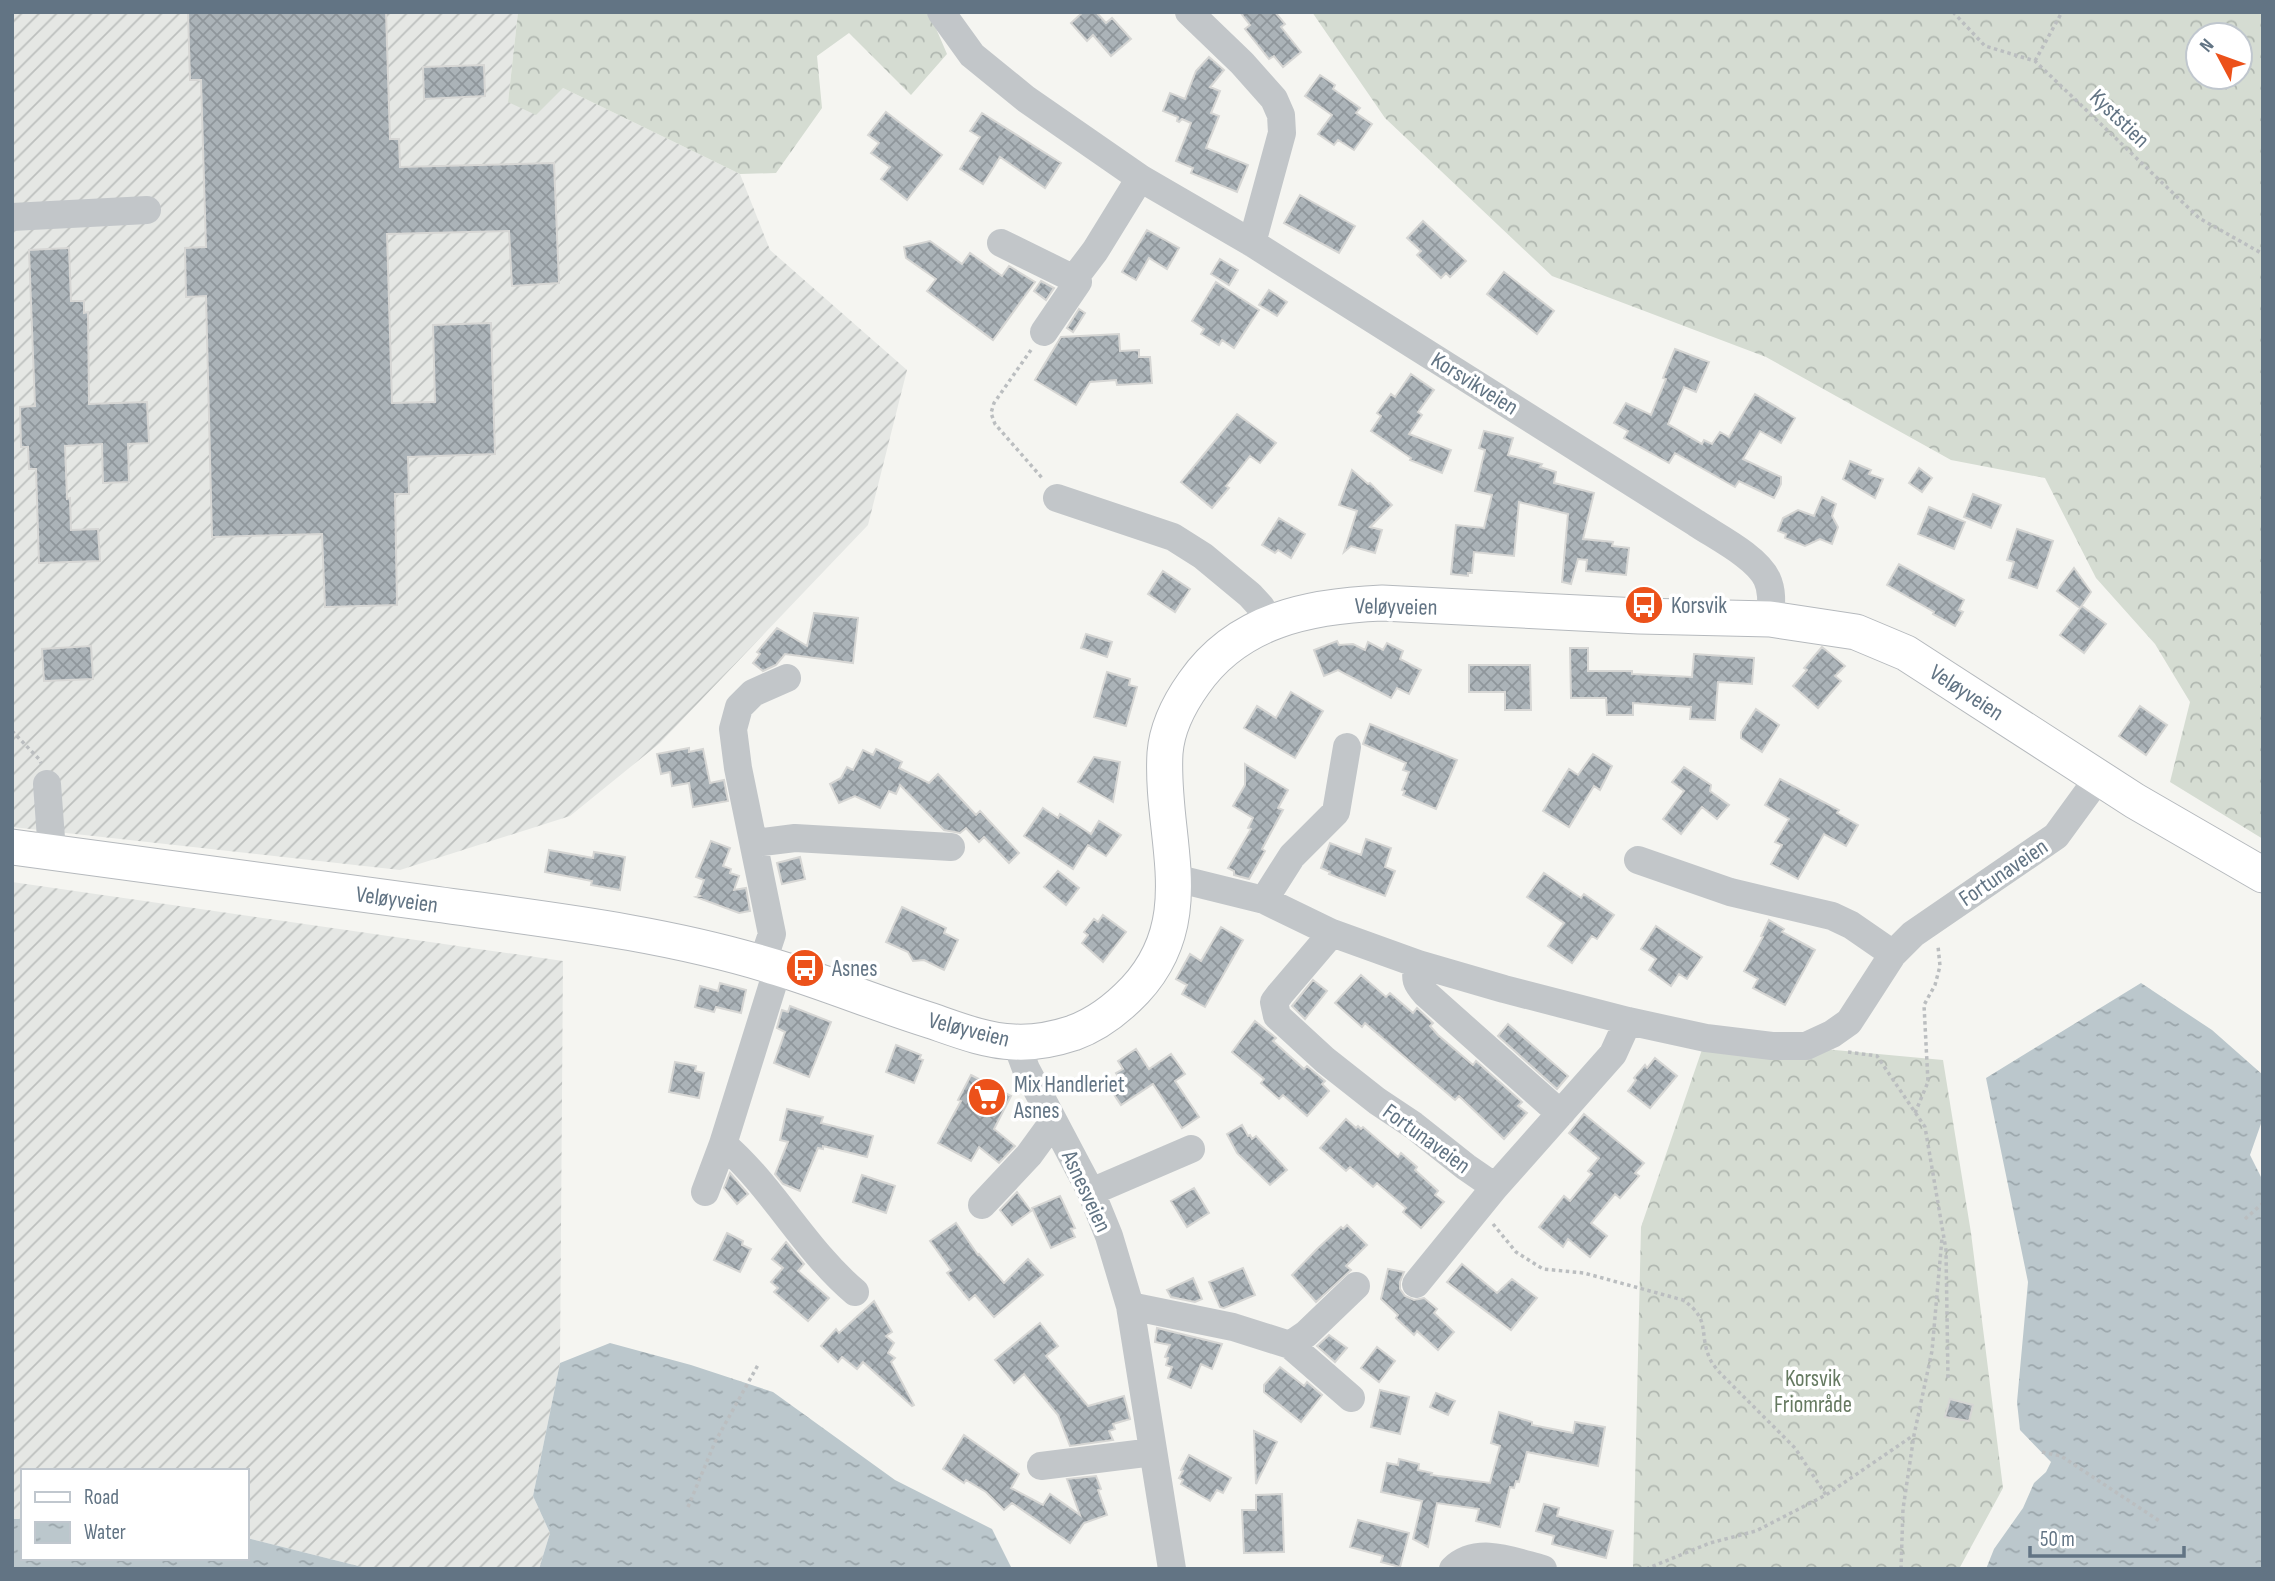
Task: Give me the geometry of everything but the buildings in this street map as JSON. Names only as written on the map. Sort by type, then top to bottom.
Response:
[{"type":"main road","name":"Veløyveien","points":[[12,847],[660,938],[770,966],[991,1040],[1041,1040],[1071,1033],[1100,1021],[1123,1003],[1149,975],[1164,947],[1172,914],[1175,878],[1165,752],[1171,723],[1182,699],[1217,655],[1268,622],[1340,605],[1382,603],[1770,619],[1856,632],[1906,653],[2180,828],[2263,875]]},
{"type":"street","name":"Korsvikveien","points":[[942,12],[972,55],[1026,99],[1140,178],[1252,243],[1754,562],[1766,578],[1771,595],[1770,619]]},
{"type":"street","points":[[1189,12],[1274,99],[1281,115],[1282,133],[1252,243]]},
{"type":"street","points":[[1076,276],[1095,251],[1140,178]]},
{"type":"street","points":[[12,217],[147,209]]},
{"type":"street","points":[[1001,243],[1064,274],[1076,276]]},
{"type":"street","points":[[1044,332],[1078,282],[1076,276]]},
{"type":"street","points":[[1057,498],[1173,537],[1203,556],[1250,595],[1261,607],[1268,622]]},
{"type":"street","points":[[705,1192],[723,1144],[770,966],[772,934],[738,768],[733,729],[739,707],[753,693],[787,678]]},
{"type":"street","points":[[1264,900],[1292,856],[1336,812],[1347,747]]},
{"type":"street","name":"Fortunaveien","points":[[1175,878],[1264,900],[1332,933],[1419,964],[1628,1021],[1713,1040],[1772,1046],[1806,1046],[1832,1034],[1849,1022],[1893,954],[1913,934],[2056,836],[2099,777]]},
{"type":"street","points":[[47,784],[52,852]]},
{"type":"street","points":[[754,843],[795,838],[951,847]]},
{"type":"street","points":[[1638,860],[1730,892],[1832,916],[1851,925],[1893,954]]},
{"type":"street","name":"Fortunaveien","points":[[1332,933],[1274,1002],[1277,1016],[1325,1060],[1466,1167],[1487,1196],[1613,1054],[1628,1021]]},
{"type":"street","points":[[1419,964],[1415,977],[1426,994],[1553,1107],[1562,1112]]},
{"type":"street","name":"Asnesveien","points":[[1016,1042],[1026,1069],[1091,1192],[1130,1306],[1172,1569]]},
{"type":"street","points":[[982,1205],[1029,1154],[1053,1122]]},
{"type":"street","points":[[723,1144],[745,1163],[819,1254],[855,1292]]},
{"type":"street","points":[[1091,1192],[1191,1149]]},
{"type":"street","points":[[1416,1284],[1487,1196]]},
{"type":"street","points":[[1290,1345],[1306,1334],[1356,1286]]},
{"type":"street","points":[[1130,1306],[1233,1327],[1290,1345],[1351,1398]]},
{"type":"street","points":[[1041,1466],[1153,1452]]},
{"type":"street","points":[[1453,1569],[1471,1557],[1492,1556],[1543,1569]]},
{"type":"path","name":"Kyststien","points":[[1953,12],[1985,46],[2035,61],[2199,218],[2263,254]]},
{"type":"path","points":[[2035,61],[2062,12]]},
{"type":"path","points":[[1044,332],[994,403],[991,413],[995,424],[1035,468],[1057,498]]},
{"type":"path","points":[[12,731],[39,759],[47,784]]},
{"type":"path","points":[[1915,1113],[1928,1082],[1924,1005],[1935,985],[1940,966],[1939,916]]},
{"type":"path","points":[[1806,1046],[1877,1056],[1925,1127],[1946,1250],[1948,1379]]},
{"type":"path","points":[[1487,1196],[1516,1252],[1543,1269],[1584,1273],[1683,1300],[1693,1307],[1703,1323],[1710,1359],[1795,1448],[1826,1495]]},
{"type":"path","points":[[2245,1219],[2263,1203]]},
{"type":"path","points":[[1901,1569],[1903,1509],[1914,1436],[1932,1351],[1942,1230]]},
{"type":"path","points":[[688,1507],[715,1442],[758,1365]]},
{"type":"path","points":[[1646,1569],[1710,1543],[1756,1531],[1826,1495],[1914,1436]]},
{"type":"path","points":[[2042,1452],[2061,1456],[2161,1522]]},
{"type":"shaded area","points":[[12,12],[518,12],[508,102],[563,88],[740,174],[770,250],[907,370],[868,525],[660,743],[570,816],[400,870],[12,827]]},
{"type":"shaded area","points":[[12,882],[563,961],[560,1363],[533,1496],[550,1533],[539,1569],[370,1569],[248,1538],[248,1469],[21,1469],[21,1519],[12,1519]]},
{"type":"green space","points":[[518,12],[929,12],[947,54],[911,95],[849,33],[817,56],[822,108],[776,173],[740,174],[563,88],[536,115],[508,102]]},
{"type":"green space","points":[[1312,12],[2263,12],[2263,839],[2170,782],[2190,702],[2155,644],[2096,578],[2045,478],[1951,460],[1766,357],[1552,276],[1385,118]]},
{"type":"green space","name":"Korsvik Friområde","points":[[1706,1038],[1943,1060],[1971,1233],[2003,1488],[1959,1569],[1633,1569],[1641,1227]]},
{"type":"water","points":[[2141,983],[2212,1030],[2263,1075],[2263,1118],[2250,1155],[2263,1181],[2263,1569],[1986,1569],[1994,1549],[2023,1508],[2034,1483],[2046,1472],[2051,1462],[2020,1430],[2017,1402],[2028,1282],[1986,1078]]},
{"type":"water","points":[[610,1343],[691,1365],[773,1392],[895,1480],[992,1529],[1012,1569],[539,1569],[550,1533],[533,1496],[560,1363]]},
{"type":"water","points":[[12,1519],[21,1519],[21,1560],[248,1560],[248,1538],[370,1569],[12,1569]]},
{"type":"place","name":"Korsvik","points":[[1644,605]]},
{"type":"place","name":"Asnes","points":[[805,968]]},
{"type":"place","name":"Mix Handleriet Asnes","points":[[987,1097]]}]
